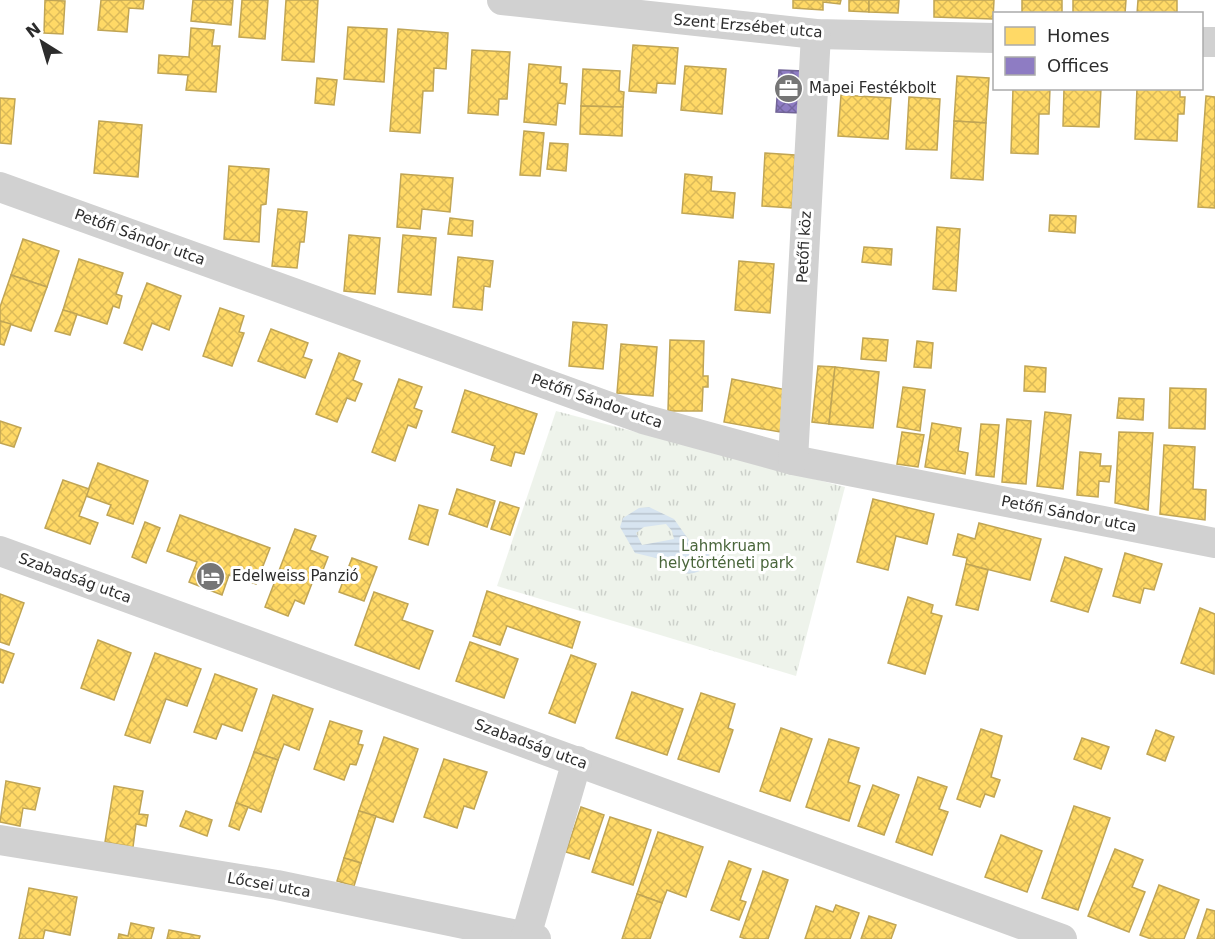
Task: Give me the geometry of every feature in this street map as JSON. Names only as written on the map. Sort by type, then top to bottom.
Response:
[{"type":"street","name":"Szent Erzsébet utca","points":[[502,0],[816,34],[993,38]]},
{"type":"street","name":"Petőfi köz","points":[[793,460],[816,34]]},
{"type":"street","name":"Petőfi Sándor utca","points":[[0,187],[643,419],[793,460],[1215,543]]},
{"type":"street","name":"Szabadság utca","points":[[0,551],[1062,939]]},
{"type":"street","points":[[531,938],[577,761]]},
{"type":"street","name":"Lőcsei utca","points":[[0,840],[277,885],[531,938]]},
{"type":"green space","name":"Lahmkruam helytörténeti park","points":[[556,411],[845,487],[796,676],[497,586]]},
{"type":"shaded area","points":[[649,507],[674,519],[700,552],[705,549],[709,555],[709,566],[696,573],[687,573],[674,568],[677,561],[671,556],[660,559],[635,553],[620,527],[623,518],[639,508]],"holes":[[[666,524],[672,531],[674,539],[642,545],[636,533],[644,527]]]},
{"type":"building: Homes","points":[[45,0],[65,1],[63,34],[44,33]]},
{"type":"building: Homes","points":[[101,0],[144,0],[143,9],[129,8],[127,32],[98,30]]},
{"type":"building: Homes","points":[[193,0],[233,0],[231,25],[191,21]]},
{"type":"building: Homes","points":[[242,0],[268,0],[265,39],[239,37]]},
{"type":"building: Homes","points":[[286,0],[318,0],[314,62],[282,60]]},
{"type":"building: Homes","points":[[793,0],[841,0],[840,4],[823,2],[823,10],[793,8]]},
{"type":"building: Homes","points":[[849,0],[869,0],[869,12],[849,11]]},
{"type":"building: Homes","points":[[869,0],[899,0],[898,13],[869,12]]},
{"type":"building: Homes","points":[[934,0],[994,0],[993,19],[934,17]]},
{"type":"building: Homes","points":[[1022,0],[1062,0],[1062,12],[1022,12]]},
{"type":"building: Homes","points":[[1073,0],[1126,0],[1125,12],[1073,12]]},
{"type":"building: Homes","points":[[1138,0],[1177,0],[1177,12],[1137,12]]},
{"type":"building: Homes","points":[[348,27],[387,29],[384,82],[344,79]]},
{"type":"building: Homes","points":[[191,28],[214,30],[212,46],[220,46],[216,92],[186,90],[188,75],[158,73],[159,55],[189,57]]},
{"type":"building: Homes","points":[[398,29],[448,33],[446,69],[434,68],[433,91],[423,91],[420,133],[390,131]]},
{"type":"building: Homes","points":[[633,45],[678,48],[675,84],[657,83],[656,93],[629,91]]},
{"type":"building: Homes","points":[[472,50],[510,52],[507,99],[499,99],[498,115],[468,113]]},
{"type":"building: Homes","points":[[529,64],[561,67],[560,83],[567,84],[565,104],[558,103],[556,125],[524,122]]},
{"type":"building: Homes","points":[[685,66],[726,69],[722,114],[681,110]]},
{"type":"building: Homes","points":[[583,69],[620,71],[619,91],[624,92],[623,107],[581,106]]},
{"type":"building: Homes","points":[[957,76],[989,78],[986,123],[954,121]]},
{"type":"building: Homes","points":[[317,78],[337,80],[334,105],[315,103]]},
{"type":"building: Homes","points":[[1013,90],[1050,90],[1049,114],[1039,114],[1038,154],[1011,153]]},
{"type":"building: Homes","points":[[1064,90],[1101,90],[1099,127],[1063,126]]},
{"type":"building: Homes","points":[[1137,90],[1180,90],[1180,97],[1185,97],[1184,114],[1178,114],[1177,141],[1135,139]]},
{"type":"building: Homes","points":[[841,95],[891,98],[888,139],[838,136]]},
{"type":"building: Homes","points":[[1206,96],[1215,97],[1215,208],[1198,207]]},
{"type":"building: Homes","points":[[909,97],[940,99],[937,150],[906,149]]},
{"type":"building: Homes","points":[[0,98],[15,99],[11,144],[0,143]]},
{"type":"building: Homes","points":[[581,106],[623,107],[622,136],[580,134]]},
{"type":"building: Homes","points":[[99,121],[142,125],[138,177],[94,173]]},
{"type":"building: Homes","points":[[954,121],[986,123],[983,180],[951,178]]},
{"type":"building: Homes","points":[[524,131],[544,133],[540,176],[520,175]]},
{"type":"building: Homes","points":[[550,143],[568,144],[566,171],[547,169]]},
{"type":"building: Homes","points":[[765,153],[795,155],[792,208],[762,206]]},
{"type":"building: Homes","points":[[229,166],[269,169],[266,204],[261,205],[259,242],[224,239]]},
{"type":"building: Homes","points":[[401,174],[453,178],[450,212],[422,209],[420,229],[397,227]]},
{"type":"building: Homes","points":[[685,174],[712,177],[711,191],[735,193],[733,218],[682,213]]},
{"type":"building: Homes","points":[[278,209],[307,212],[304,242],[300,242],[297,268],[272,266]]},
{"type":"building: Homes","points":[[1050,215],[1076,216],[1075,233],[1049,231]]},
{"type":"building: Homes","points":[[450,218],[473,221],[472,236],[448,234]]},
{"type":"building: Homes","points":[[937,227],[960,229],[956,291],[933,289]]},
{"type":"building: Homes","points":[[349,235],[380,238],[375,294],[344,291]]},
{"type":"building: Homes","points":[[403,235],[436,238],[431,295],[398,292]]},
{"type":"building: Homes","points":[[23,239],[59,251],[47,287],[11,275]]},
{"type":"building: Homes","points":[[864,247],[892,249],[891,265],[862,262]]},
{"type":"building: Homes","points":[[458,257],[493,261],[490,287],[484,286],[482,310],[453,307]]},
{"type":"building: Homes","points":[[79,259],[123,273],[116,294],[122,296],[119,308],[113,306],[107,324],[63,310]]},
{"type":"building: Homes","points":[[739,261],[774,264],[770,313],[735,310]]},
{"type":"building: Homes","points":[[11,275],[47,287],[31,331],[0,321],[0,307]]},
{"type":"building: Homes","points":[[147,283],[181,296],[169,330],[152,323],[142,350],[124,343]]},
{"type":"building: Homes","points":[[220,308],[244,316],[239,332],[244,333],[232,366],[203,356]]},
{"type":"building: Homes","points":[[63,310],[77,314],[70,335],[55,331]]},
{"type":"building: Homes","points":[[0,321],[11,324],[4,345],[0,344]]},
{"type":"building: Homes","points":[[573,322],[607,325],[603,369],[569,366]]},
{"type":"building: Homes","points":[[271,329],[308,343],[303,357],[312,360],[305,378],[258,361]]},
{"type":"building: Homes","points":[[863,338],[888,340],[886,361],[861,359]]},
{"type":"building: Homes","points":[[670,340],[704,341],[703,376],[708,376],[708,387],[703,387],[702,411],[668,411]]},
{"type":"building: Homes","points":[[917,341],[933,343],[931,368],[914,367]]},
{"type":"building: Homes","points":[[621,344],[657,347],[653,396],[617,393]]},
{"type":"building: Homes","points":[[339,353],[360,361],[353,380],[362,384],[355,401],[347,398],[337,422],[316,414]]},
{"type":"building: Homes","points":[[818,366],[835,367],[829,424],[812,422]]},
{"type":"building: Homes","points":[[1025,366],[1046,368],[1045,392],[1024,391]]},
{"type":"building: Homes","points":[[835,367],[879,372],[873,428],[829,424]]},
{"type":"building: Homes","points":[[399,379],[422,387],[414,408],[422,411],[416,428],[408,425],[395,461],[372,452]]},
{"type":"building: Homes","points":[[732,379],[787,390],[780,432],[724,422]]},
{"type":"building: Homes","points":[[903,387],[925,390],[920,431],[897,427]]},
{"type":"building: Homes","points":[[1170,388],[1206,389],[1205,429],[1169,428]]},
{"type":"building: Homes","points":[[465,390],[537,414],[524,454],[515,452],[511,466],[491,460],[495,446],[452,432]]},
{"type":"building: Homes","points":[[1119,398],[1144,399],[1143,420],[1117,418]]},
{"type":"building: Homes","points":[[1045,412],[1071,415],[1063,489],[1037,486]]},
{"type":"building: Homes","points":[[1007,419],[1031,421],[1026,484],[1002,482]]},
{"type":"building: Homes","points":[[0,421],[21,428],[14,447],[0,443]]},
{"type":"building: Homes","points":[[932,423],[961,428],[958,451],[968,453],[965,474],[925,467]]},
{"type":"building: Homes","points":[[981,424],[999,425],[994,477],[976,475]]},
{"type":"building: Homes","points":[[902,432],[924,435],[918,467],[897,464]]},
{"type":"building: Homes","points":[[1119,432],[1153,433],[1148,510],[1115,503]]},
{"type":"building: Homes","points":[[1164,445],[1195,447],[1193,489],[1206,490],[1205,520],[1160,514]]},
{"type":"building: Homes","points":[[1080,452],[1101,454],[1100,466],[1111,466],[1109,482],[1099,481],[1098,497],[1077,495]]},
{"type":"building: Homes","points":[[98,463],[148,481],[133,524],[107,515],[111,505],[86,496]]},
{"type":"building: Homes","points":[[63,480],[89,489],[79,516],[98,523],[90,544],[45,528]]},
{"type":"building: Homes","points":[[457,489],[495,501],[487,527],[449,514]]},
{"type":"building: Homes","points":[[873,499],[934,514],[927,544],[896,536],[888,570],[857,562]]},
{"type":"building: Homes","points":[[500,502],[519,508],[510,535],[491,529]]},
{"type":"building: Homes","points":[[419,505],[438,510],[428,545],[409,539]]},
{"type":"building: Homes","points":[[180,515],[270,548],[256,584],[229,575],[222,595],[189,582],[197,562],[167,551]]},
{"type":"building: Homes","points":[[145,522],[160,528],[146,563],[132,557]]},
{"type":"building: Homes","points":[[979,523],[1041,539],[1030,580],[966,564],[967,558],[953,555],[958,534],[975,539]]},
{"type":"building: Homes","points":[[295,529],[316,536],[310,550],[328,557],[319,580],[314,578],[304,604],[295,600],[288,616],[265,607]]},
{"type":"building: Homes","points":[[1125,553],[1162,564],[1154,590],[1144,588],[1140,603],[1113,596]]},
{"type":"building: Homes","points":[[1065,557],[1102,569],[1088,612],[1051,601]]},
{"type":"building: Homes","points":[[352,558],[377,567],[364,601],[339,592]]},
{"type":"building: Homes","points":[[966,564],[988,570],[978,610],[956,605]]},
{"type":"building: Homes","points":[[487,591],[580,622],[572,648],[507,626],[500,645],[473,636]]},
{"type":"building: Homes","points":[[374,592],[408,604],[402,620],[433,631],[419,669],[355,645]]},
{"type":"building: Homes","points":[[0,594],[24,603],[9,645],[0,642]]},
{"type":"building: Homes","points":[[908,597],[933,605],[931,613],[942,616],[925,674],[888,663]]},
{"type":"building: Homes","points":[[1200,608],[1215,614],[1214,674],[1181,663]]},
{"type":"building: Homes","points":[[98,640],[131,653],[114,700],[81,688]]},
{"type":"building: Homes","points":[[470,642],[518,659],[504,698],[456,681]]},
{"type":"building: Homes","points":[[0,649],[14,654],[3,683],[0,682]]},
{"type":"building: Homes","points":[[155,653],[201,669],[187,706],[166,699],[150,743],[125,735]]},
{"type":"building: Homes","points":[[571,655],[596,664],[575,723],[549,713]]},
{"type":"building: Homes","points":[[215,674],[257,689],[242,731],[222,724],[216,739],[194,732]]},
{"type":"building: Homes","points":[[632,692],[683,709],[667,755],[616,738]]},
{"type":"building: Homes","points":[[701,693],[735,704],[728,728],[733,730],[719,772],[678,759]]},
{"type":"building: Homes","points":[[273,695],[313,709],[299,750],[284,744],[278,760],[254,752]]},
{"type":"building: Homes","points":[[330,721],[362,731],[358,744],[363,745],[356,765],[350,764],[344,780],[314,769]]},
{"type":"building: Homes","points":[[781,728],[812,739],[790,801],[760,791]]},
{"type":"building: Homes","points":[[981,729],[1002,736],[991,777],[1000,780],[994,797],[985,794],[980,807],[957,799]]},
{"type":"building: Homes","points":[[1156,730],[1174,737],[1165,761],[1147,754]]},
{"type":"building: Homes","points":[[384,737],[418,749],[393,822],[359,811]]},
{"type":"building: Homes","points":[[1082,738],[1109,747],[1101,769],[1074,759]]},
{"type":"building: Homes","points":[[829,739],[859,748],[848,782],[860,786],[849,821],[806,807]]},
{"type":"building: Homes","points":[[254,752],[278,760],[261,812],[236,803]]},
{"type":"building: Homes","points":[[444,759],[487,772],[474,809],[464,806],[457,828],[424,817]]},
{"type":"building: Homes","points":[[918,777],[947,787],[939,809],[948,812],[932,855],[896,842]]},
{"type":"building: Homes","points":[[6,781],[40,788],[35,810],[23,808],[20,826],[0,822]]},
{"type":"building: Homes","points":[[873,785],[899,795],[884,835],[858,826]]},
{"type":"building: Homes","points":[[114,786],[143,791],[139,814],[148,815],[146,826],[136,824],[133,847],[105,842]]},
{"type":"building: Homes","points":[[236,803],[248,807],[239,830],[229,826]]},
{"type":"building: Homes","points":[[1074,806],[1110,818],[1078,910],[1042,898]]},
{"type":"building: Homes","points":[[581,807],[604,815],[589,859],[566,852]]},
{"type":"building: Homes","points":[[186,811],[212,820],[207,836],[180,826]]},
{"type":"building: Homes","points":[[359,811],[376,816],[361,863],[344,858]]},
{"type":"building: Homes","points":[[610,817],[651,830],[633,885],[592,872]]},
{"type":"building: Homes","points":[[658,832],[703,847],[686,897],[667,890],[662,903],[637,894]]},
{"type":"building: Homes","points":[[1001,835],[1042,851],[1027,892],[985,877]]},
{"type":"building: Homes","points":[[1115,849],[1143,860],[1132,887],[1145,892],[1129,932],[1088,916]]},
{"type":"building: Homes","points":[[344,858],[361,863],[354,886],[337,881]]},
{"type":"building: Homes","points":[[729,861],[751,869],[740,900],[746,902],[739,920],[711,910]]},
{"type":"building: Homes","points":[[763,871],[788,880],[768,939],[746,939],[740,937]]},
{"type":"building: Homes","points":[[1159,885],[1199,900],[1184,939],[1151,939],[1140,935]]},
{"type":"building: Homes","points":[[29,888],[77,897],[70,935],[45,930],[43,939],[19,939]]},
{"type":"building: Homes","points":[[637,894],[662,903],[650,939],[622,939]]},
{"type":"building: Homes","points":[[836,905],[859,913],[850,939],[805,939],[816,906],[833,912]]},
{"type":"building: Homes","points":[[1207,909],[1215,911],[1215,939],[1197,939]]},
{"type":"building: Homes","points":[[869,916],[896,925],[891,939],[861,939]]},
{"type":"building: Homes","points":[[131,923],[154,928],[151,939],[118,939],[119,934],[128,936]]},
{"type":"building: Homes","points":[[169,930],[200,936],[199,939],[167,939]]},
{"type":"building: Offices","points":[[779,70],[803,71],[801,113],[776,112]]},
{"type":"place","name":"Mapei Festékbolt","points":[[788,88]]},
{"type":"place","name":"Edelweiss Panzió","points":[[211,576]]}]
